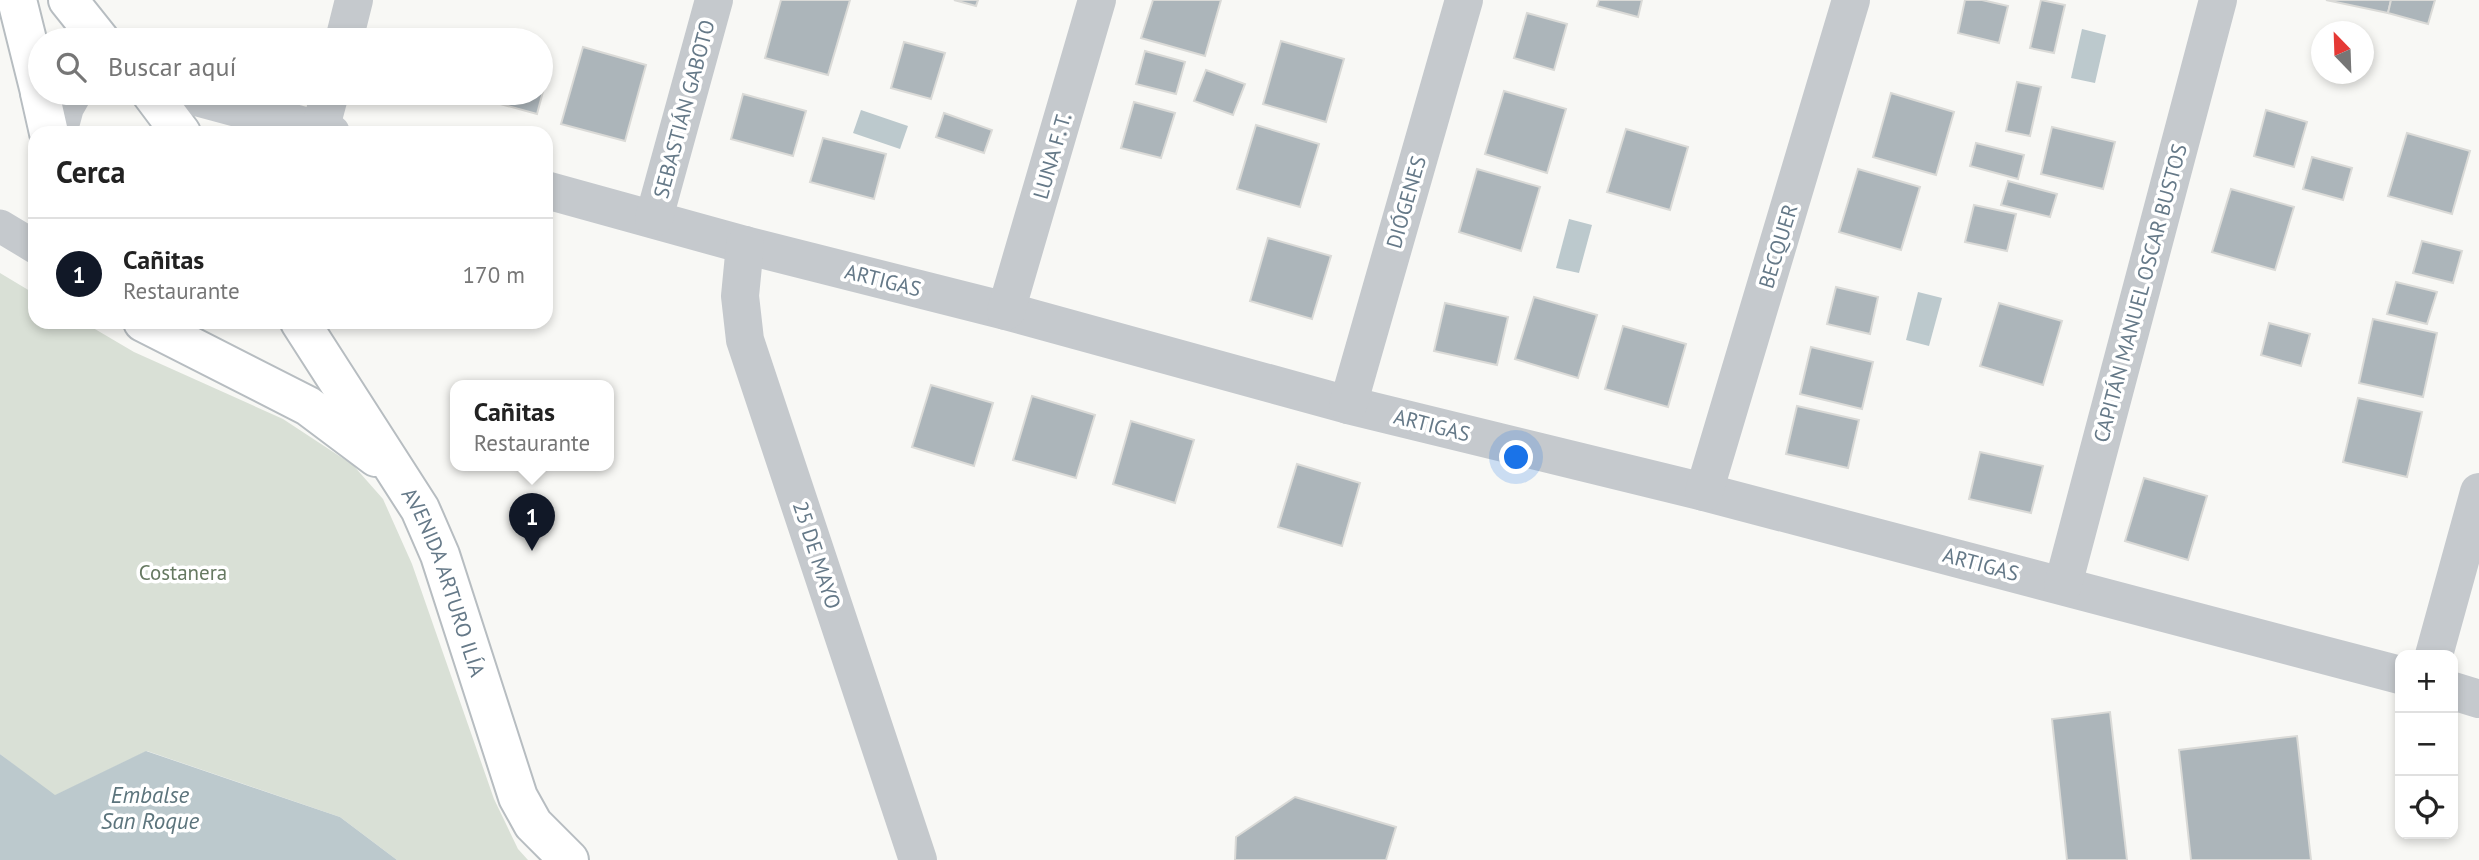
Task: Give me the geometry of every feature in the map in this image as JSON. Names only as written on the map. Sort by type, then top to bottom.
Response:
[{"type":"main road","points":[[16,0],[28,42]]},
{"type":"main road","points":[[68,0],[90,28]]},
{"type":"main road","points":[[44,105],[48,126]]},
{"type":"main road","points":[[160,105],[176,126]]},
{"type":"main road","points":[[157,329],[308,406],[399,474]]},
{"type":"main road","name":"AVENIDA ARTURO ILÍA","points":[[305,329],[420,509],[440,555],[518,797],[533,824],[570,858]]},
{"type":"street","points":[[347,28],[354,0]]},
{"type":"street","name":"SEBASTIÁN GABOTO","points":[[654,218],[714,0]]},
{"type":"street","name":"LUNA F. T.","points":[[1006,311],[1097,0]]},
{"type":"street","name":"DIÓGENES","points":[[1348,405],[1464,0]]},
{"type":"street","name":"BECQUER","points":[[1704,492],[1851,0]]},
{"type":"street","name":"CAPITÁN MANUEL OSCAR BUSTOS","points":[[2063,585],[2218,0]]},
{"type":"street","points":[[60,126],[66,105]]},
{"type":"street","points":[[226,105],[304,126]]},
{"type":"street","points":[[327,126],[329,105]]},
{"type":"street","name":"ARTIGAS","points":[[553,192],[745,245],[1006,311],[1348,405],[1704,492],[2395,674]]},
{"type":"street","points":[[0,226],[28,243]]},
{"type":"street","name":"25 DE MAYO","points":[[745,245],[740,296],[745,340],[918,860]]},
{"type":"street","points":[[2435,650],[2479,492]]},
{"type":"street","points":[[2458,693],[2479,699]]},
{"type":"green space","name":"Costanera","points":[[0,273],[28,290],[28,329],[95,329],[134,352],[283,419],[353,465],[383,499],[412,564],[494,799],[518,849],[528,860],[397,860],[340,817],[147,751],[54,796],[0,754]]},
{"type":"water","points":[[2082,29],[2106,35],[2095,83],[2071,78]]},
{"type":"water","points":[[861,110],[908,126],[900,149],[853,133]]},
{"type":"water","points":[[1569,219],[1592,225],[1579,273],[1556,268]]},
{"type":"water","points":[[1918,292],[1942,298],[1929,346],[1906,340]]},
{"type":"water","name":"Embalse San Roque","points":[[146,751],[340,817],[397,860],[0,860],[0,754],[55,795]]},
{"type":"building","points":[[781,0],[850,0],[828,75],[765,58]]},
{"type":"building","points":[[954,0],[978,0],[976,6]]},
{"type":"building","points":[[1153,0],[1221,0],[1205,56],[1141,38]]},
{"type":"building","points":[[1599,0],[1642,0],[1638,17],[1597,6]]},
{"type":"building","points":[[1965,0],[1982,0],[2008,6],[1999,43],[1958,33]]},
{"type":"building","points":[[2041,0],[2065,5],[2054,53],[2030,48]]},
{"type":"building","points":[[2326,0],[2391,0],[2388,13]]},
{"type":"building","points":[[2391,0],[2435,0],[2428,24],[2388,13]]},
{"type":"building","points":[[1527,13],[1567,24],[1554,70],[1514,58]]},
{"type":"building","points":[[1281,41],[1344,59],[1326,122],[1263,104]]},
{"type":"building","points":[[904,42],[945,53],[931,99],[891,88]]},
{"type":"building","points":[[583,47],[646,65],[625,141],[561,124]]},
{"type":"building","points":[[1145,51],[1185,62],[1176,94],[1136,84]]},
{"type":"building","points":[[1206,70],[1245,84],[1233,115],[1194,101]]},
{"type":"building","points":[[2017,82],[2041,87],[2030,136],[2006,131]]},
{"type":"building","points":[[1504,91],[1566,109],[1547,173],[1485,154]]},
{"type":"building","points":[[1891,93],[1954,112],[1936,175],[1873,157]]},
{"type":"building","points":[[743,94],[806,111],[793,156],[731,139]]},
{"type":"building","points":[[1134,102],[1175,113],[1161,158],[1121,148]]},
{"type":"building","points":[[504,105],[539,105],[537,114]]},
{"type":"building","points":[[2266,110],[2307,122],[2294,167],[2254,156]]},
{"type":"building","points":[[944,113],[992,130],[984,153],[936,137]]},
{"type":"building","points":[[1256,125],[1319,144],[1300,207],[1237,189]]},
{"type":"building","points":[[2052,127],[2115,142],[2103,189],[2041,174]]},
{"type":"building","points":[[1626,129],[1688,147],[1670,210],[1607,192]]},
{"type":"building","points":[[2407,133],[2470,151],[2452,214],[2388,196]]},
{"type":"building","points":[[823,138],[886,154],[874,199],[810,182]]},
{"type":"building","points":[[1976,143],[2024,155],[2018,179],[1970,166]]},
{"type":"building","points":[[2312,157],[2352,168],[2343,200],[2303,189]]},
{"type":"building","points":[[1477,169],[1540,187],[1521,251],[1459,232]]},
{"type":"building","points":[[1858,169],[1920,187],[1901,250],[1839,232]]},
{"type":"building","points":[[2008,181],[2057,194],[2050,217],[2001,205]]},
{"type":"building","points":[[2231,189],[2294,207],[2275,270],[2212,252]]},
{"type":"building","points":[[1974,205],[2016,214],[2007,251],[1965,242]]},
{"type":"building","points":[[1268,238],[1331,256],[1312,319],[1250,301]]},
{"type":"building","points":[[2422,241],[2462,251],[2453,283],[2413,273]]},
{"type":"building","points":[[2396,282],[2437,292],[2427,324],[2387,314]]},
{"type":"building","points":[[1836,287],[1878,297],[1870,334],[1827,324]]},
{"type":"building","points":[[1534,297],[1597,315],[1578,378],[1515,359]]},
{"type":"building","points":[[1445,303],[1508,317],[1497,365],[1434,351]]},
{"type":"building","points":[[1999,303],[2062,321],[2043,385],[1980,366]]},
{"type":"building","points":[[2373,319],[2437,333],[2423,397],[2359,383]]},
{"type":"building","points":[[2269,323],[2310,334],[2301,366],[2261,355]]},
{"type":"building","points":[[1623,326],[1686,344],[1668,407],[1605,389]]},
{"type":"building","points":[[1811,347],[1873,362],[1862,409],[1800,394]]},
{"type":"building","points":[[931,385],[993,403],[974,466],[912,447]]},
{"type":"building","points":[[1032,396],[1095,415],[1076,478],[1013,460]]},
{"type":"building","points":[[2358,398],[2422,412],[2407,477],[2343,462]]},
{"type":"building","points":[[1797,406],[1859,420],[1848,468],[1786,454]]},
{"type":"building","points":[[1131,421],[1194,440],[1175,503],[1113,484]]},
{"type":"building","points":[[1980,452],[2043,466],[2031,513],[1969,499]]},
{"type":"building","points":[[1297,464],[1360,483],[1342,546],[1278,527]]},
{"type":"building","points":[[2144,478],[2207,496],[2188,560],[2125,541]]},
{"type":"building","points":[[2110,712],[2127,860],[2067,860],[2052,719]]},
{"type":"building","points":[[2297,736],[2311,860],[2191,860],[2179,750]]},
{"type":"building","points":[[1295,797],[1396,827],[1386,860],[1235,860],[1236,837]]},
{"type":"place","name":"Cañitas","points":[[532,551]]}]
